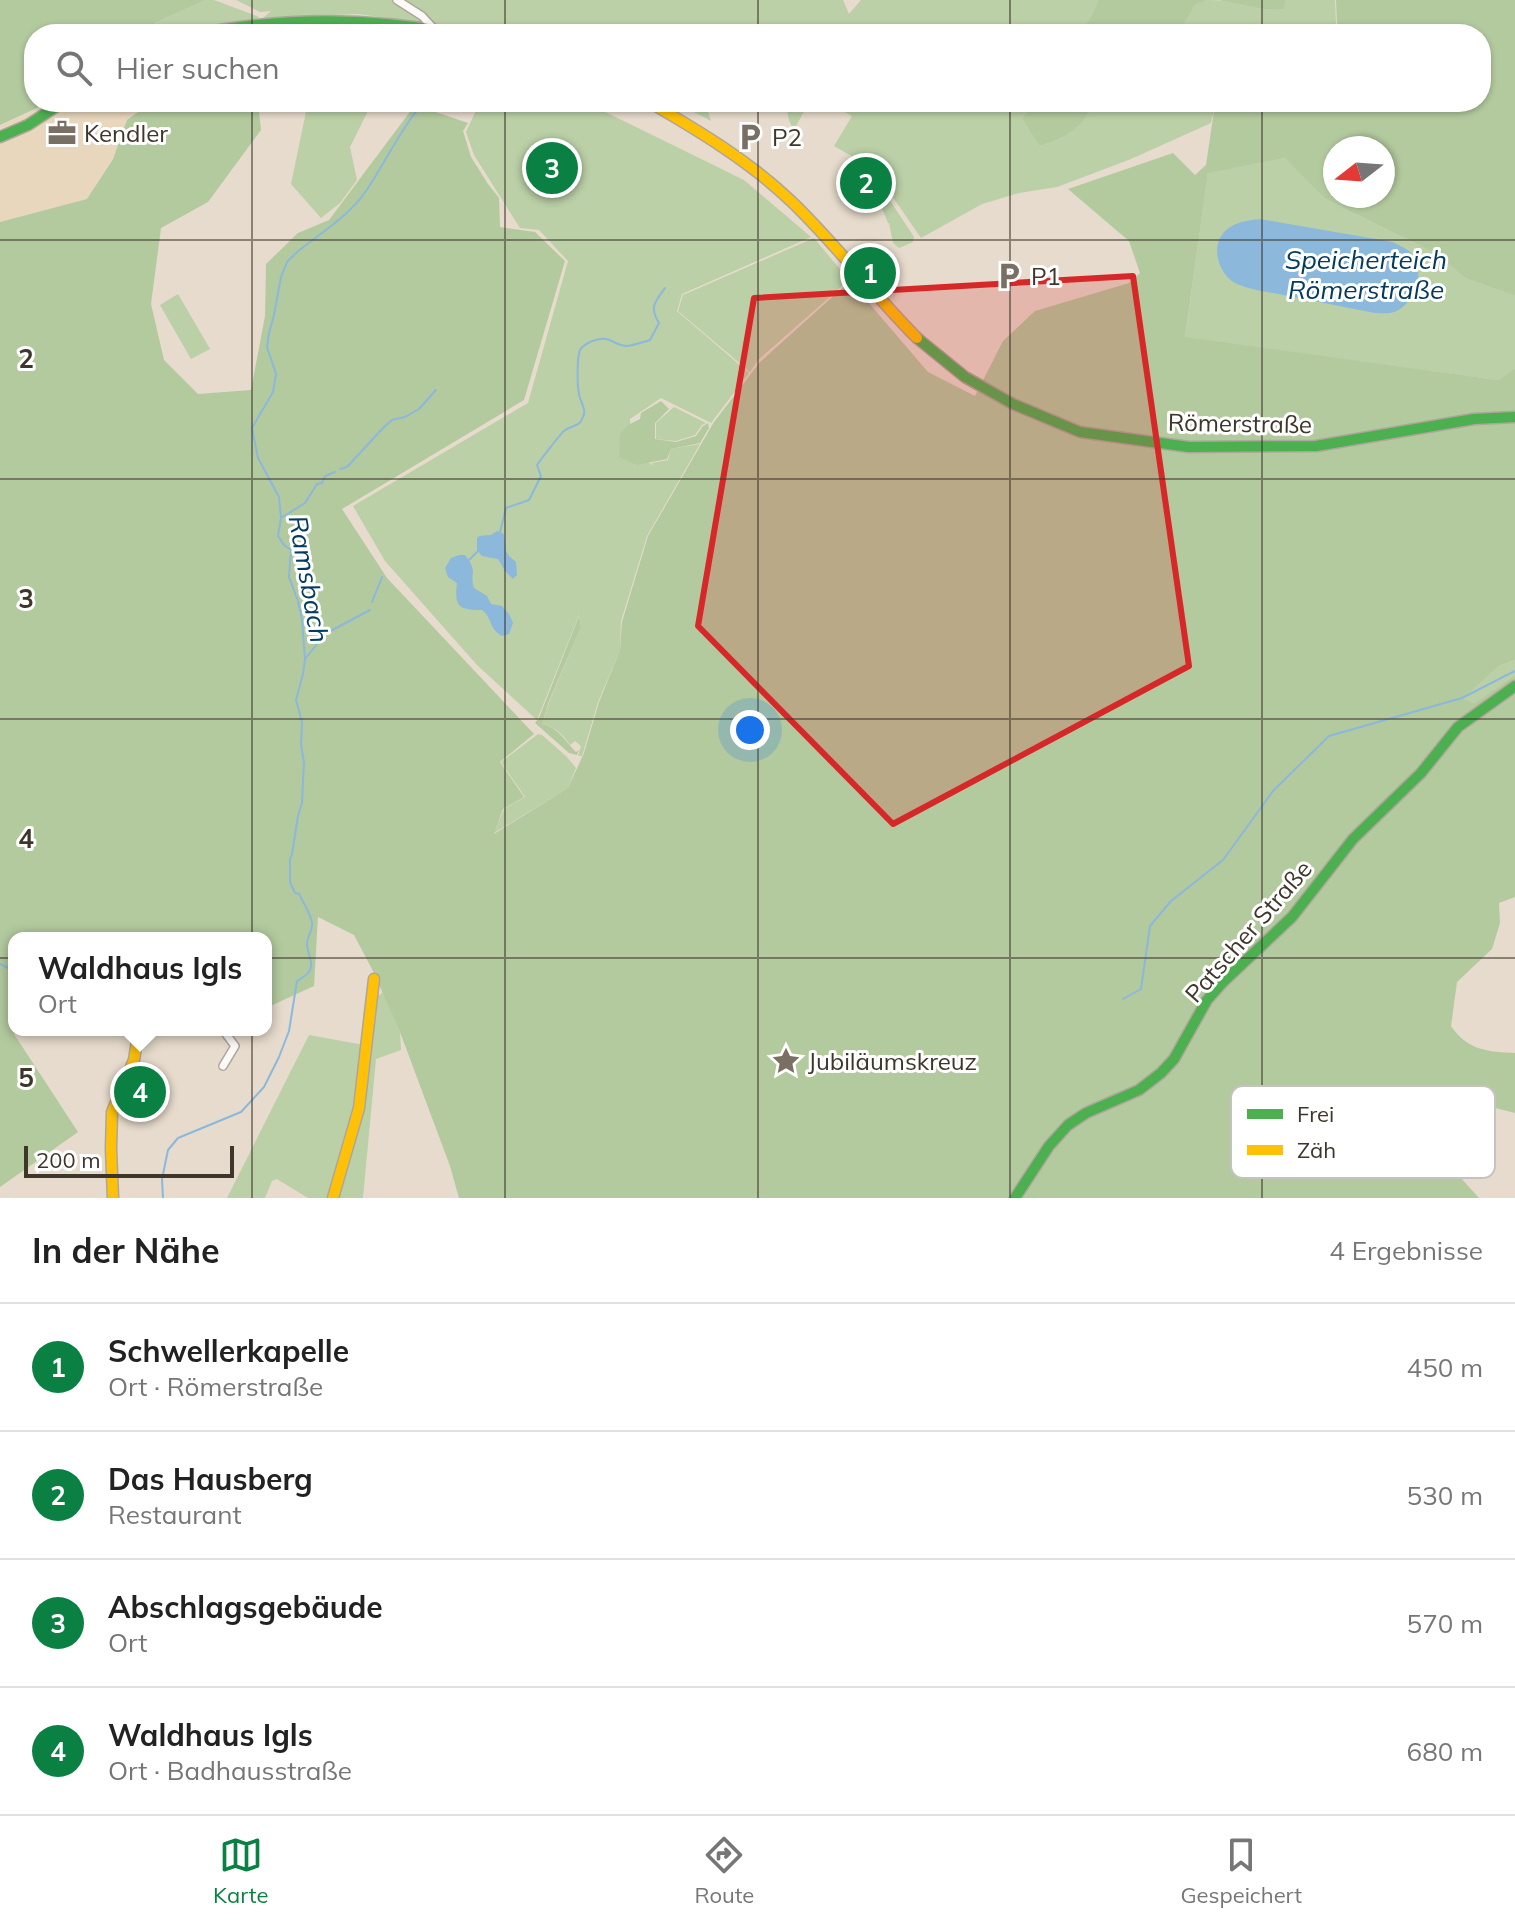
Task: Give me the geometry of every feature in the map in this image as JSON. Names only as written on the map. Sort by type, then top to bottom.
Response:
[{"type":"main road","points":[[251,24],[334,20],[392,24]]},
{"type":"main road","points":[[0,137],[48,112]]},
{"type":"main road","name":"Römerstraße","points":[[666,112],[734,153],[792,202],[915,336],[965,377],[1013,404],[1080,432],[1189,447],[1316,446],[1474,419],[1515,417]]},
{"type":"main road","name":"Patscher Straße","points":[[1015,1198],[1049,1146],[1068,1125],[1086,1113],[1139,1090],[1161,1073],[1179,1051],[1207,1000],[1292,917],[1353,839],[1413,782],[1458,727],[1515,686]]},
{"type":"main road","points":[[333,1198],[359,1108],[374,979]]},
{"type":"main road","points":[[113,1198],[111,1119],[115,1102],[134,1060],[137,1036]]},
{"type":"street","points":[[397,0],[429,24]]},
{"type":"street","points":[[223,1066],[235,1046],[228,1036]]},
{"type":"highlighted area","points":[[1133,276],[1189,666],[893,824],[698,626],[754,298]]},
{"type":"shaded area","points":[[30,112],[140,112],[87,199],[0,222],[0,126]]},
{"type":"green space","points":[[0,0],[206,0],[154,24],[24,24],[24,112],[28,112],[0,125]]},
{"type":"green space","points":[[206,0],[214,0],[259,17],[221,24],[155,23]]},
{"type":"green space","points":[[236,0],[843,0],[849,14],[861,0],[1098,0],[1085,24],[430,24],[358,14],[263,18],[271,11],[260,12]]},
{"type":"green space","points":[[1098,0],[1208,0],[1195,4],[1184,24],[1085,24]]},
{"type":"green space","points":[[1208,0],[1284,9],[1286,0],[1335,0],[1336,24],[1184,24],[1195,3]]},
{"type":"green space","points":[[1218,0],[1286,0],[1284,9],[1265,9]]},
{"type":"green space","points":[[1336,0],[1515,0],[1515,296],[1465,278],[1437,254],[1343,208],[1395,208],[1395,136],[1323,136],[1323,197],[1285,158],[1208,173],[1185,337],[1498,380],[1515,368],[1515,660],[1499,666],[1463,698],[1474,703],[1515,675],[1515,897],[1499,903],[1500,923],[1492,949],[1457,982],[1451,1026],[1471,1045],[1496,1052],[1515,1053],[1515,1113],[1495,1108],[1495,1086],[1231,1086],[1231,1178],[1461,1178],[1479,1198],[459,1198],[400,1032],[373,971],[354,935],[318,917],[314,986],[272,1005],[272,932],[8,932],[8,1036],[15,1036],[78,1132],[0,1187],[0,222],[87,199],[113,159],[127,120],[138,112],[259,112],[261,130],[208,202],[161,228],[151,304],[164,360],[198,394],[251,390],[265,316],[266,264],[298,233],[329,220],[410,112],[436,112],[468,123],[463,131],[471,157],[499,198],[500,227],[535,232],[565,261],[524,400],[342,509],[387,578],[534,734],[500,762],[524,797],[503,809],[494,834],[568,788],[584,753],[599,702],[620,650],[622,622],[648,536],[714,422],[760,362],[850,281],[928,372],[975,396],[1003,341],[1035,311],[1129,283],[1140,273],[1129,241],[1068,189],[1173,153],[1195,175],[1206,165],[1214,112],[1491,112],[1491,24],[1337,24]]},
{"type":"green space","points":[[306,112],[368,112],[350,147],[357,180],[340,203],[321,218],[291,184]]},
{"type":"green space","points":[[475,112],[605,112],[744,180],[811,237],[682,294],[677,311],[749,373],[711,423],[661,398],[630,419],[631,453],[653,465],[668,460],[671,449],[700,444],[647,536],[621,621],[620,650],[598,702],[582,756],[578,756],[581,746],[575,741],[570,745],[558,732],[542,724],[581,627],[579,615],[537,720],[477,665],[385,561],[353,506],[528,403],[568,261],[539,230],[520,228],[474,155],[466,132]]},
{"type":"green space","points":[[694,112],[708,112],[711,121]]},
{"type":"green space","points":[[788,112],[804,112],[794,130]]},
{"type":"green space","points":[[845,112],[1027,112],[1022,119],[1039,146],[1072,131],[1088,112],[1214,112],[1211,123],[1131,159],[1057,187],[1019,193],[982,204],[921,238],[890,193],[883,174],[834,146],[852,116]]},
{"type":"green space","points":[[1027,112],[1088,112],[1072,131],[1039,146],[1022,119]]},
{"type":"green space","points":[[1286,158],[1323,197],[1323,208],[1343,208],[1437,254],[1465,278],[1515,296],[1515,368],[1498,380],[1185,338],[1208,172]]},
{"type":"green space","points":[[885,193],[914,237],[913,242],[899,248],[893,243],[880,203]]},
{"type":"green space","points":[[814,238],[849,280],[758,360],[750,372],[678,311],[683,295]]},
{"type":"green space","points":[[178,294],[210,349],[191,359],[160,305]]},
{"type":"green space","points":[[661,401],[669,409],[655,423],[655,439],[676,442],[696,436],[708,423],[709,428],[700,443],[671,449],[667,459],[637,465],[619,457],[620,434],[640,419],[641,413]]},
{"type":"green space","points":[[674,407],[706,423],[695,435],[676,441],[656,439],[656,423]]},
{"type":"green space","points":[[579,616],[581,627],[542,724],[557,731],[576,752],[579,750],[577,755],[569,753],[535,723]]},
{"type":"green space","points":[[1515,660],[1515,675],[1474,703],[1462,698],[1499,666]]},
{"type":"green space","points":[[538,734],[576,768],[568,788],[494,833],[504,809],[525,797],[501,762]]},
{"type":"green space","points":[[383,992],[400,1032],[401,1050],[376,1059],[363,1198],[337,1198],[375,999]]},
{"type":"green space","points":[[309,1035],[364,1045],[360,1090],[329,1198],[308,1198],[277,1179],[272,1181],[265,1198],[227,1198]]},
{"type":"water","name":"Speicherteich Römerstraße","points":[[1260,219],[1393,242],[1415,259],[1418,276],[1413,294],[1402,308],[1394,312],[1375,313],[1235,283],[1220,265],[1217,252],[1219,241],[1231,227]]},
{"type":"water","points":[[497,531],[504,534],[506,551],[516,562],[517,575],[513,579],[498,559],[482,556],[477,550],[479,536]]},
{"type":"water","points":[[465,555],[472,566],[474,588],[487,596],[491,604],[502,606],[509,614],[513,623],[509,634],[502,636],[498,633],[482,610],[460,606],[456,597],[457,583],[448,577],[445,568],[451,558]]},
{"type":"waterway","name":"Ramsbach","points":[[163,1198],[162,1179],[168,1150],[178,1138],[241,1112],[264,1087],[289,1031],[297,981],[307,974],[311,966],[307,946],[311,919],[290,882],[290,859],[302,803],[304,763],[302,722],[296,700],[305,659],[302,620],[289,577],[291,550],[278,536],[281,518],[279,497],[258,458],[252,428],[273,392],[276,374],[267,347],[281,277],[287,262],[296,253],[359,200],[416,112]]},
{"type":"waterway","points":[[500,532],[506,508],[529,500],[541,476],[537,465],[562,433],[583,417],[578,378],[581,349],[590,342],[602,339],[626,346],[650,340],[659,323],[654,305],[665,288]]},
{"type":"waterway","points":[[340,469],[347,467],[392,420],[419,409],[436,390]]},
{"type":"waterway","points":[[281,518],[305,503],[317,484],[335,472]]},
{"type":"waterway","points":[[469,560],[478,551]]},
{"type":"waterway","points":[[372,602],[382,577]]},
{"type":"waterway","points":[[305,659],[325,634],[370,610]]},
{"type":"waterway","points":[[1123,999],[1141,989],[1150,926],[1171,901],[1223,860],[1273,791],[1329,736],[1462,698],[1515,671]]},
{"type":"waterway","points":[[0,964],[8,968]]},
{"type":"traffic: fast","points":[[261,24],[327,21],[392,24]]},
{"type":"traffic: fast","points":[[0,137],[48,112]]},
{"type":"traffic: fast","points":[[917,338],[965,377],[1013,404],[1080,432],[1189,447],[1316,446],[1474,419],[1515,417]]},
{"type":"traffic: fast","points":[[1015,1198],[1049,1146],[1068,1125],[1086,1113],[1139,1090],[1161,1073],[1174,1059],[1207,1000],[1292,917],[1353,839],[1421,773],[1458,727],[1515,686]]},
{"type":"traffic: slow","points":[[666,112],[723,147],[775,186],[917,338]]},
{"type":"traffic: slow","points":[[333,1198],[359,1108],[374,979]]},
{"type":"traffic: slow","points":[[113,1198],[112,1112],[134,1060],[137,1036]]},
{"type":"place","name":"Kendler","points":[[62,133]]},
{"type":"place","name":"P2","points":[[750,137]]},
{"type":"place","name":"Abschlagsgebäude","points":[[552,168]]},
{"type":"place","name":"Das Hausberg","points":[[866,183]]},
{"type":"place","name":"Schwellerkapelle","points":[[870,273]]},
{"type":"place","name":"P1","points":[[1009,276]]},
{"type":"place","name":"Jubiläumskreuz","points":[[786,1061]]},
{"type":"place","name":"Waldhaus Igls","points":[[140,1092]]}]
